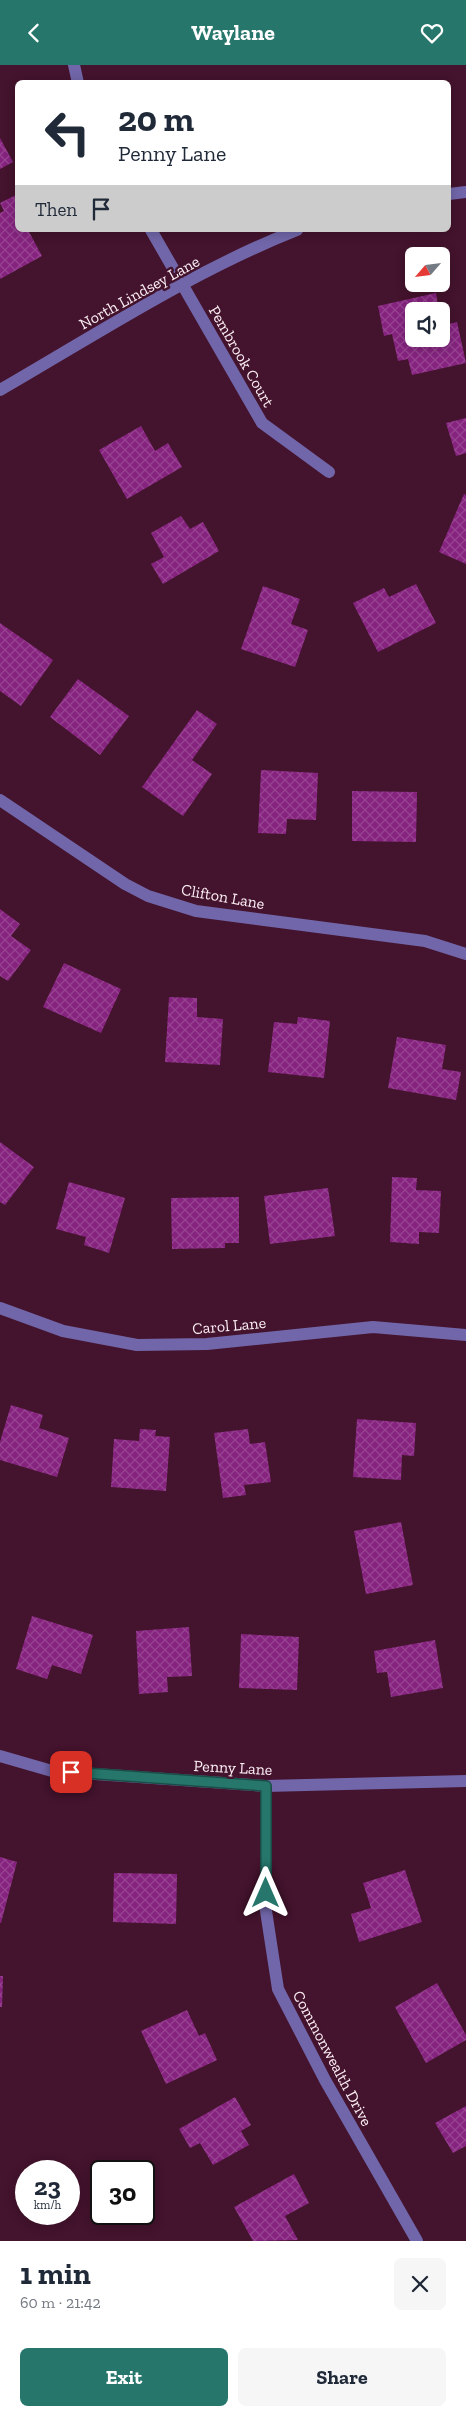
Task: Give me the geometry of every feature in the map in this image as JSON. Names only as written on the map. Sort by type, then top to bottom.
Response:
[{"type":"street","points":[[74,65],[77,80]]},
{"type":"street","points":[[451,194],[466,193]]},
{"type":"street","name":"Pembrook Court","points":[[152,232],[181,286],[262,423],[329,473]]},
{"type":"street","name":"North Lindsey Lane","points":[[0,390],[181,286],[268,241],[291,232]]},
{"type":"street","name":"Clifton Lane","points":[[0,800],[124,884],[148,896],[196,911],[424,941],[466,954]]},
{"type":"street","name":"Carol Lane","points":[[0,1308],[63,1331],[137,1345],[207,1344],[373,1327],[466,1335]]},
{"type":"street","name":"Penny Lane","points":[[0,1756],[52,1771],[266,1786],[466,1781]]},
{"type":"street","name":"Commonwealth Drive","points":[[266,1786],[266,1911],[278,1989],[324,2080],[417,2241]]},
{"type":"building","points":[[0,138],[13,162],[0,169]]},
{"type":"building","points":[[15,196],[15,232],[29,232],[42,256],[0,279],[0,213],[4,211],[0,203]]},
{"type":"building","points":[[436,293],[438,302],[405,302],[405,347],[450,347],[450,324],[457,322],[466,363],[412,375],[408,359],[398,361],[392,334],[384,336],[378,306]]},
{"type":"building","points":[[466,418],[466,453],[456,456],[446,423]]},
{"type":"building","points":[[141,426],[155,451],[168,443],[182,467],[127,499],[99,450]]},
{"type":"building","points":[[464,494],[466,495],[466,564],[439,552]]},
{"type":"building","points":[[181,516],[190,529],[203,522],[219,551],[163,584],[151,564],[164,557],[151,533]]},
{"type":"building","points":[[416,584],[436,623],[378,652],[353,603],[384,588],[389,597]]},
{"type":"building","points":[[263,586],[300,599],[291,624],[308,630],[295,667],[241,649]]},
{"type":"building","points":[[0,623],[53,660],[21,706],[0,691]]},
{"type":"building","points":[[78,679],[129,716],[100,755],[50,717]]},
{"type":"building","points":[[197,710],[217,724],[192,760],[212,774],[183,816],[142,787]]},
{"type":"building","points":[[261,770],[318,773],[316,820],[287,819],[286,834],[258,833]]},
{"type":"building","points":[[352,791],[417,792],[416,842],[352,841]]},
{"type":"building","points":[[0,909],[20,924],[11,936],[31,950],[8,981],[0,976]]},
{"type":"building","points":[[64,963],[121,989],[101,1033],[43,1007]]},
{"type":"building","points":[[169,997],[197,998],[197,1017],[223,1019],[220,1065],[165,1062]]},
{"type":"building","points":[[298,1017],[330,1021],[324,1078],[268,1072],[274,1022],[297,1024]]},
{"type":"building","points":[[397,1037],[446,1045],[442,1069],[461,1072],[456,1100],[388,1088]]},
{"type":"building","points":[[0,1142],[34,1167],[5,1205],[0,1202]]},
{"type":"building","points":[[392,1177],[417,1178],[416,1190],[441,1191],[439,1233],[419,1232],[419,1244],[390,1242]]},
{"type":"building","points":[[69,1182],[125,1198],[109,1253],[84,1245],[86,1237],[56,1229]]},
{"type":"building","points":[[328,1188],[335,1236],[270,1244],[264,1196]]},
{"type":"building","points":[[239,1197],[239,1243],[225,1243],[225,1248],[172,1249],[171,1198]]},
{"type":"building","points":[[11,1405],[43,1415],[39,1428],[69,1438],[57,1477],[0,1460],[0,1442]]},
{"type":"building","points":[[357,1419],[416,1423],[414,1456],[402,1455],[401,1480],[353,1477]]},
{"type":"building","points":[[140,1429],[156,1430],[155,1436],[170,1437],[166,1491],[111,1487],[114,1439],[139,1441]]},
{"type":"building","points":[[248,1429],[250,1444],[265,1442],[271,1482],[244,1485],[246,1495],[223,1498],[214,1433]]},
{"type":"building","points":[[401,1522],[413,1585],[366,1594],[354,1531]]},
{"type":"building","points":[[32,1616],[93,1635],[81,1674],[52,1665],[47,1679],[16,1669]]},
{"type":"building","points":[[189,1627],[192,1676],[167,1677],[168,1692],[139,1694],[136,1631]]},
{"type":"building","points":[[241,1634],[299,1637],[297,1690],[239,1688]]},
{"type":"building","points":[[435,1640],[443,1688],[391,1697],[387,1672],[377,1673],[374,1651]]},
{"type":"building","points":[[0,1857],[17,1862],[1,1923],[0,1923]]},
{"type":"building","points":[[405,1870],[422,1922],[359,1942],[351,1914],[371,1908],[363,1883]]},
{"type":"building","points":[[114,1873],[177,1874],[176,1924],[113,1922]]},
{"type":"building","points":[[0,1976],[3,1976],[2,2007],[0,2007]]},
{"type":"building","points":[[437,1983],[466,2035],[466,2040],[426,2063],[395,2007]]},
{"type":"building","points":[[187,2010],[199,2036],[205,2033],[217,2060],[166,2084],[141,2031]]},
{"type":"building","points":[[235,2097],[251,2125],[241,2131],[249,2145],[213,2165],[200,2143],[190,2148],[179,2129]]},
{"type":"building","points":[[466,2106],[466,2146],[453,2153],[435,2123]]},
{"type":"building","points":[[294,2174],[309,2203],[285,2216],[298,2240],[253,2241],[234,2207]]},
{"type":"route","points":[[71,1772],[266,1786],[266,1893]]}]
